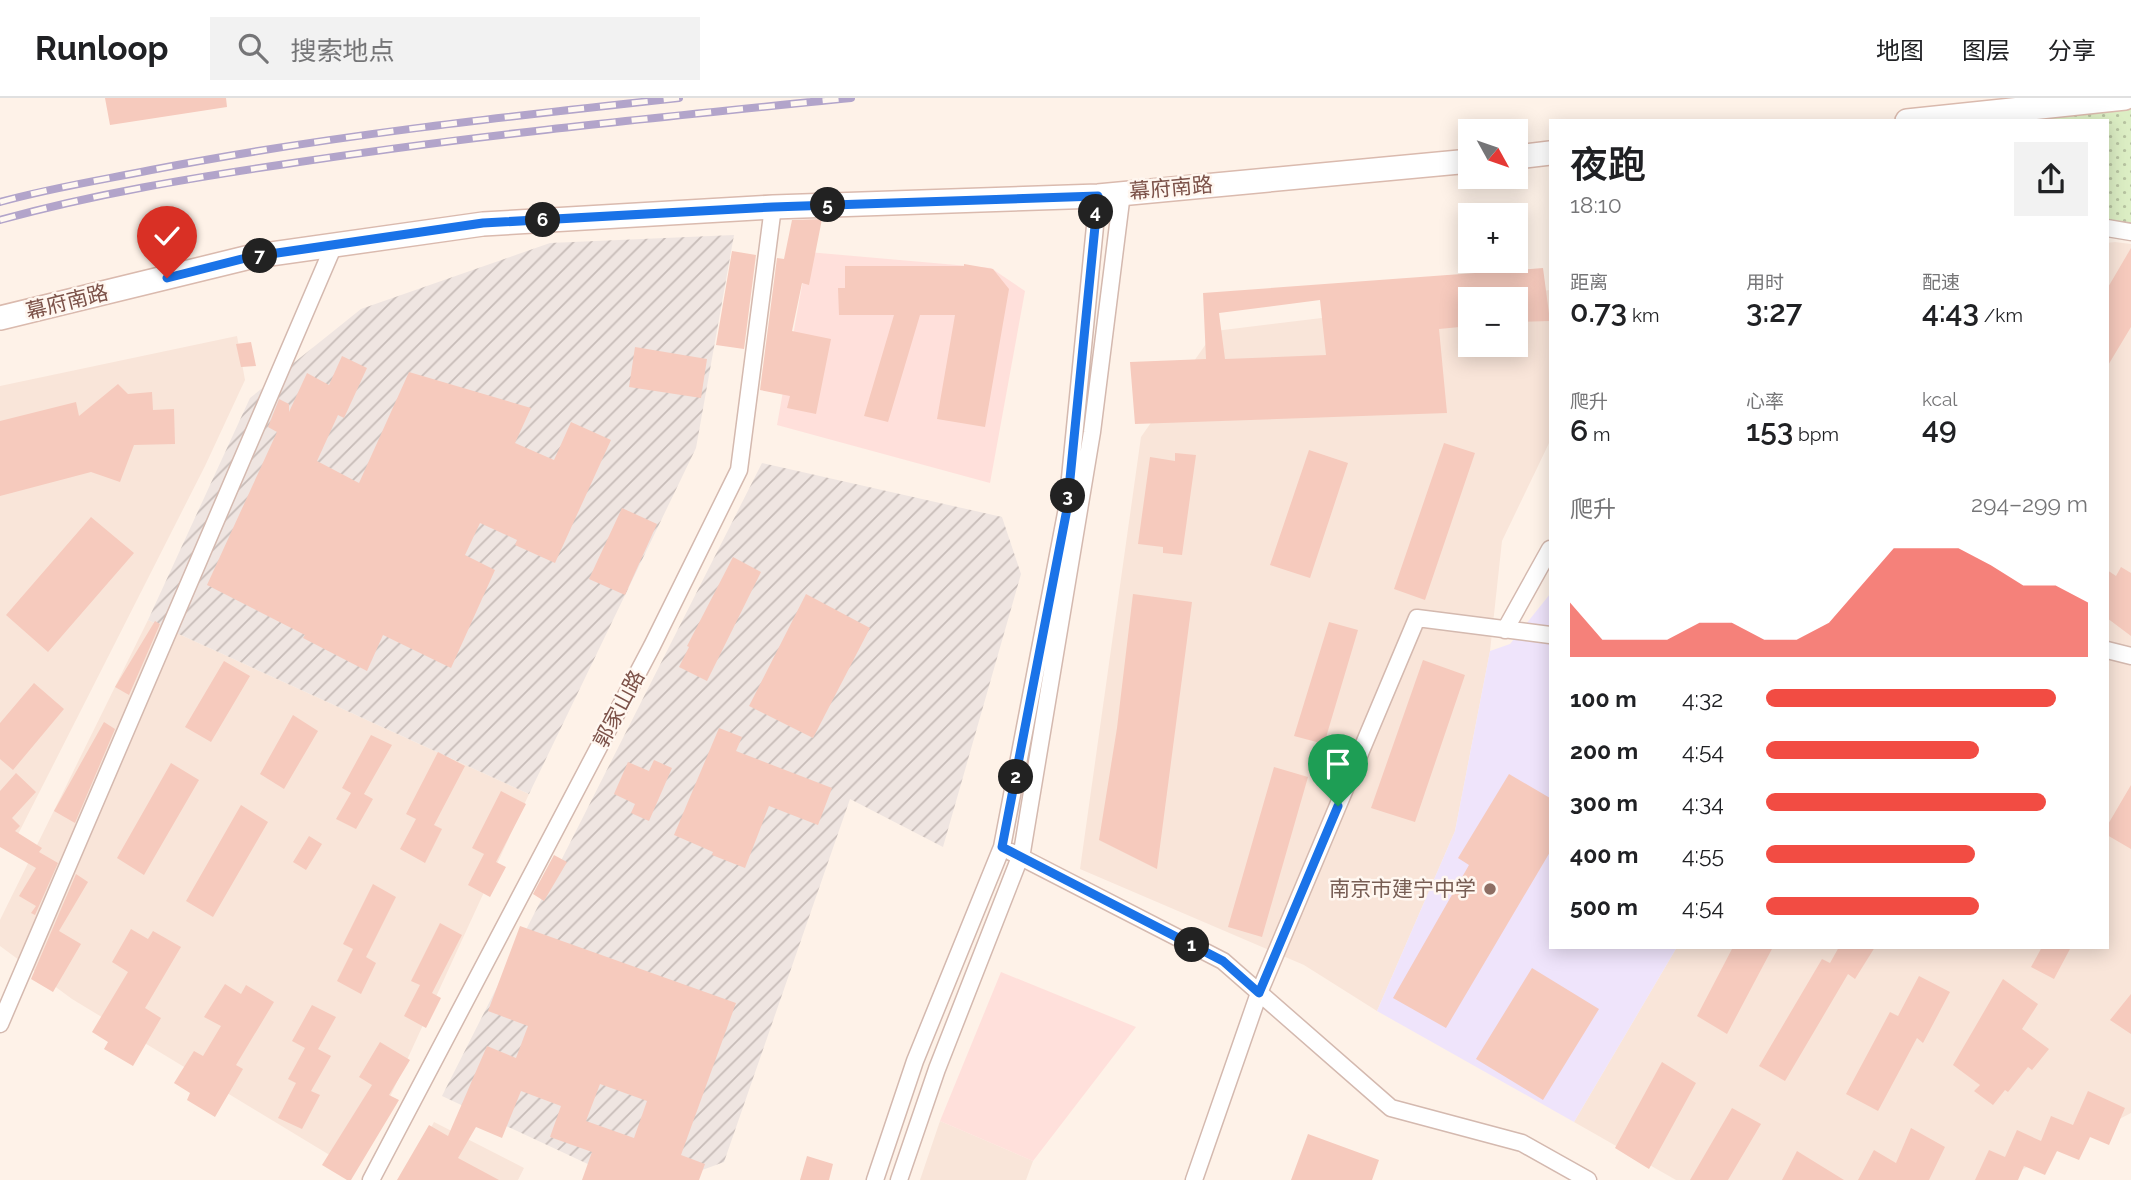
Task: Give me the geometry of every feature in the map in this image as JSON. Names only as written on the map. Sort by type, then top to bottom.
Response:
[{"type":"street","points":[[1926,119],[2125,98]]},
{"type":"street","points":[[1528,156],[1549,153]]},
{"type":"street","name":"幕府南路","points":[[0,318],[250,257],[483,223],[773,207],[1098,196],[1458,162]]},
{"type":"street","points":[[899,1180],[936,1069],[1022,852],[1092,432],[1122,193]]},
{"type":"street","points":[[875,1180],[915,1061],[1002,847],[1067,509],[1098,196]]},
{"type":"street","name":"郭家山路","points":[[371,1180],[652,646],[739,470],[773,207]]},
{"type":"street","points":[[2109,228],[2131,232]]},
{"type":"street","points":[[0,1024],[334,245]]},
{"type":"street","points":[[1506,630],[1549,551]]},
{"type":"street","points":[[1194,1180],[1259,993],[1417,618],[1549,635]]},
{"type":"street","points":[[2109,650],[2131,656]]},
{"type":"street","points":[[1002,847],[1223,961],[1391,1108],[1522,1143],[1588,1180]]},
{"type":"shaded area","points":[[734,235],[696,448],[529,794],[148,620],[250,398],[361,309],[550,243]]},
{"type":"shaded area","points":[[2109,243],[2131,244],[2131,1113],[2002,1180],[1676,1180],[1574,1122],[1676,949],[2109,949]]},
{"type":"shaded area","points":[[808,252],[991,268],[1025,291],[990,483],[777,425]]},
{"type":"shaded area","points":[[1549,290],[1549,443],[1502,541],[1490,651],[1455,831],[1377,1011],[1304,965],[1080,869],[1141,437],[1215,331],[1458,301],[1458,357],[1528,357],[1528,293]]},
{"type":"shaded area","points":[[237,336],[245,380],[205,466],[11,848],[0,840],[0,386]]},
{"type":"shaded area","points":[[762,463],[1002,517],[1021,574],[943,847],[850,799],[724,1162],[675,1180],[622,1180],[442,1096]]},
{"type":"shaded area","name":"南京市建宁中学","points":[[1549,595],[1549,949],[1676,949],[1574,1122],[1377,1011],[1455,831],[1490,651],[1510,644]]},
{"type":"shaded area","points":[[148,620],[529,794],[356,1171],[72,999],[0,946],[0,920]]},
{"type":"shaded area","points":[[1001,972],[1136,1027],[1033,1161],[940,1121]]},
{"type":"shaded area","points":[[940,1121],[1033,1161],[1026,1180],[920,1180]]},
{"type":"shaded area","points":[[434,1122],[524,1168],[518,1180],[404,1180]]},
{"type":"green space","points":[[2131,104],[2131,226],[2109,222],[2109,119],[1994,119]]},
{"type":"building","points":[[105,98],[226,98],[227,107],[110,125]]},
{"type":"building","points":[[822,219],[809,285],[802,283],[792,331],[831,339],[816,414],[787,408],[790,396],[760,390],[777,258],[784,259],[792,220]]},
{"type":"building","points":[[2131,248],[2131,327],[2109,364],[2109,286]]},
{"type":"building","points":[[732,251],[756,255],[744,349],[716,345]]},
{"type":"building","points":[[964,264],[993,269],[1009,289],[985,427],[937,419],[955,315],[920,315],[888,422],[864,416],[894,315],[839,315],[838,288],[845,288],[845,266]]},
{"type":"building","points":[[1543,268],[1549,321],[1528,322],[1528,287],[1458,287],[1458,327],[1439,329],[1447,413],[1135,424],[1130,362],[1206,359],[1203,293],[1475,273],[1528,273],[1528,269]],"holes":[[[1320,300],[1326,355],[1225,359],[1219,313]]]},
{"type":"building","points":[[251,342],[256,366],[241,367],[236,344]]},
{"type":"building","points":[[635,347],[707,359],[701,398],[629,387]]},
{"type":"building","points":[[342,356],[367,368],[344,418],[338,415],[317,461],[359,483],[409,372],[531,408],[515,443],[554,460],[571,422],[611,440],[555,563],[515,545],[517,540],[480,523],[465,555],[495,570],[451,668],[383,635],[367,671],[303,638],[305,635],[207,585],[277,432],[268,427],[279,399],[289,404],[289,412],[307,373],[329,385]]},
{"type":"building","points":[[118,384],[128,394],[152,392],[153,410],[174,409],[175,444],[134,445],[120,482],[91,472],[0,496],[0,421],[76,402],[79,416]]},
{"type":"building","points":[[1444,443],[1475,453],[1425,600],[1394,589]]},
{"type":"building","points":[[1309,450],[1348,463],[1310,578],[1270,565]]},
{"type":"building","points":[[1175,453],[1196,455],[1182,555],[1163,553],[1163,547],[1138,544],[1150,457],[1175,461]]},
{"type":"building","points":[[622,508],[657,524],[625,595],[589,579]]},
{"type":"building","points":[[91,517],[134,553],[48,652],[6,615]]},
{"type":"building","points":[[733,557],[761,572],[707,681],[679,667]]},
{"type":"building","points":[[2121,567],[2131,573],[2131,636],[2109,620],[2109,571],[2116,576]]},
{"type":"building","points":[[806,594],[870,628],[813,738],[749,706]]},
{"type":"building","points":[[1133,594],[1192,602],[1157,869],[1099,840],[1117,728]]},
{"type":"building","points":[[155,621],[160,624],[129,695],[115,687]]},
{"type":"building","points":[[1329,622],[1358,630],[1324,744],[1294,736]]},
{"type":"building","points":[[1423,660],[1465,675],[1415,822],[1371,808]]},
{"type":"building","points":[[224,661],[250,676],[211,742],[185,727]]},
{"type":"building","points":[[34,683],[64,709],[13,770],[0,759],[0,723]]},
{"type":"building","points":[[293,715],[318,731],[284,789],[260,774]]},
{"type":"building","points":[[104,722],[115,729],[75,823],[54,811]]},
{"type":"building","points":[[719,728],[742,737],[736,751],[832,788],[818,825],[769,806],[745,868],[712,855],[713,852],[674,835]]},
{"type":"building","points":[[371,735],[392,745],[364,794],[373,799],[356,829],[336,819],[351,793],[342,788]]},
{"type":"building","points":[[438,752],[465,766],[434,825],[442,829],[425,863],[400,849],[416,819],[406,814]]},
{"type":"building","points":[[654,760],[672,768],[649,821],[631,813],[635,804],[614,794],[628,762],[649,771]]},
{"type":"building","points":[[171,763],[199,780],[144,875],[117,858]]},
{"type":"building","points":[[1274,767],[1308,777],[1262,937],[1228,927]]},
{"type":"building","points":[[16,773],[36,792],[12,818],[20,826],[15,831],[42,848],[39,852],[58,863],[35,915],[31,913],[36,906],[19,896],[36,868],[0,847],[0,791]]},
{"type":"building","points":[[1509,774],[1549,797],[1549,854],[1446,1028],[1393,998],[1469,865],[1458,858]]},
{"type":"building","points":[[2131,785],[2131,849],[2109,836],[2109,823]]},
{"type":"building","points":[[501,791],[526,804],[496,862],[506,867],[490,897],[468,885],[484,854],[472,848]]},
{"type":"building","points":[[241,805],[268,822],[213,917],[186,901]]},
{"type":"building","points":[[309,836],[322,844],[306,870],[293,862]]},
{"type":"building","points":[[554,855],[567,862],[544,901],[533,894]]},
{"type":"building","points":[[76,874],[88,882],[59,931],[81,944],[53,992],[31,979]]},
{"type":"building","points":[[373,884],[396,897],[366,957],[376,963],[361,994],[337,981],[353,949],[343,944]]},
{"type":"building","points":[[440,923],[462,935],[432,993],[441,998],[426,1028],[404,1016],[420,985],[411,981]]},
{"type":"building","points":[[520,926],[736,1003],[681,1155],[705,1164],[699,1180],[582,1180],[592,1152],[550,1137],[561,1106],[521,1091],[502,1138],[476,1127],[458,1158],[499,1180],[397,1180],[429,1125],[448,1136],[487,1046],[516,1058],[528,1026],[488,1011]],"holes":[[[600,1084],[647,1101],[634,1138],[586,1121]]]},
{"type":"building","points":[[131,929],[148,939],[153,931],[181,947],[145,1008],[161,1018],[133,1066],[104,1049],[108,1042],[92,1032],[128,972],[112,962]]},
{"type":"building","points":[[1732,949],[1772,949],[1727,1034],[1697,1016]]},
{"type":"building","points":[[1838,949],[1874,949],[1855,979],[1848,974],[1785,1081],[1759,1066],[1822,959],[1830,963]]},
{"type":"building","points":[[2041,949],[2070,949],[2054,979],[2031,967]]},
{"type":"building","points":[[1532,968],[1599,1009],[1543,1100],[1476,1059]]},
{"type":"building","points":[[1919,976],[1950,992],[1923,1043],[1917,1038],[1878,1111],[1846,1094],[1890,1012],[1898,1016]]},
{"type":"building","points":[[2003,979],[2038,1004],[2022,1029],[2049,1049],[2032,1070],[2028,1067],[2008,1092],[2005,1090],[1993,1105],[1974,1091],[1980,1085],[1953,1065]]},
{"type":"building","points":[[225,984],[241,994],[246,985],[274,1002],[236,1065],[243,1069],[215,1117],[187,1100],[190,1093],[174,1083],[194,1051],[203,1056],[221,1026],[204,1017]]},
{"type":"building","points":[[2131,994],[2131,1034],[2110,1020]]},
{"type":"building","points":[[312,1005],[336,1017],[318,1049],[331,1056],[311,1091],[320,1095],[302,1129],[278,1118],[296,1083],[288,1079],[305,1048],[292,1041]]},
{"type":"building","points":[[380,1042],[410,1060],[389,1095],[399,1100],[351,1180],[347,1180],[322,1165],[372,1085],[359,1077]]},
{"type":"building","points":[[1662,1062],[1696,1083],[1649,1169],[1615,1148]]},
{"type":"building","points":[[2088,1091],[2125,1108],[2109,1145],[2090,1137],[2079,1160],[2057,1151],[2045,1175],[2024,1166],[2018,1180],[1975,1180],[1989,1150],[2005,1157],[2017,1130],[2041,1141],[2051,1116],[2073,1125]]},
{"type":"building","points":[[1732,1108],[1761,1124],[1728,1180],[1690,1180]]},
{"type":"building","points":[[1911,1128],[1945,1147],[1929,1180],[1858,1180],[1874,1150],[1896,1163]]},
{"type":"building","points":[[1308,1134],[1379,1160],[1372,1180],[1291,1180]]},
{"type":"building","points":[[1797,1151],[1844,1180],[1782,1180]]},
{"type":"building","points":[[807,1156],[833,1164],[829,1180],[800,1180]]},
{"type":"railway","points":[[0,202],[76,184],[282,147],[480,120],[679,98]]},
{"type":"railway","points":[[0,220],[143,188],[357,154],[568,127],[851,98]]},
{"type":"place","name":"南京市建宁中学","points":[[1490,889]]},
{"type":"route","points":[[167,278],[250,257],[483,223],[773,207],[1098,196],[1067,509],[1002,847],[1223,961],[1259,993],[1338,806]]}]
